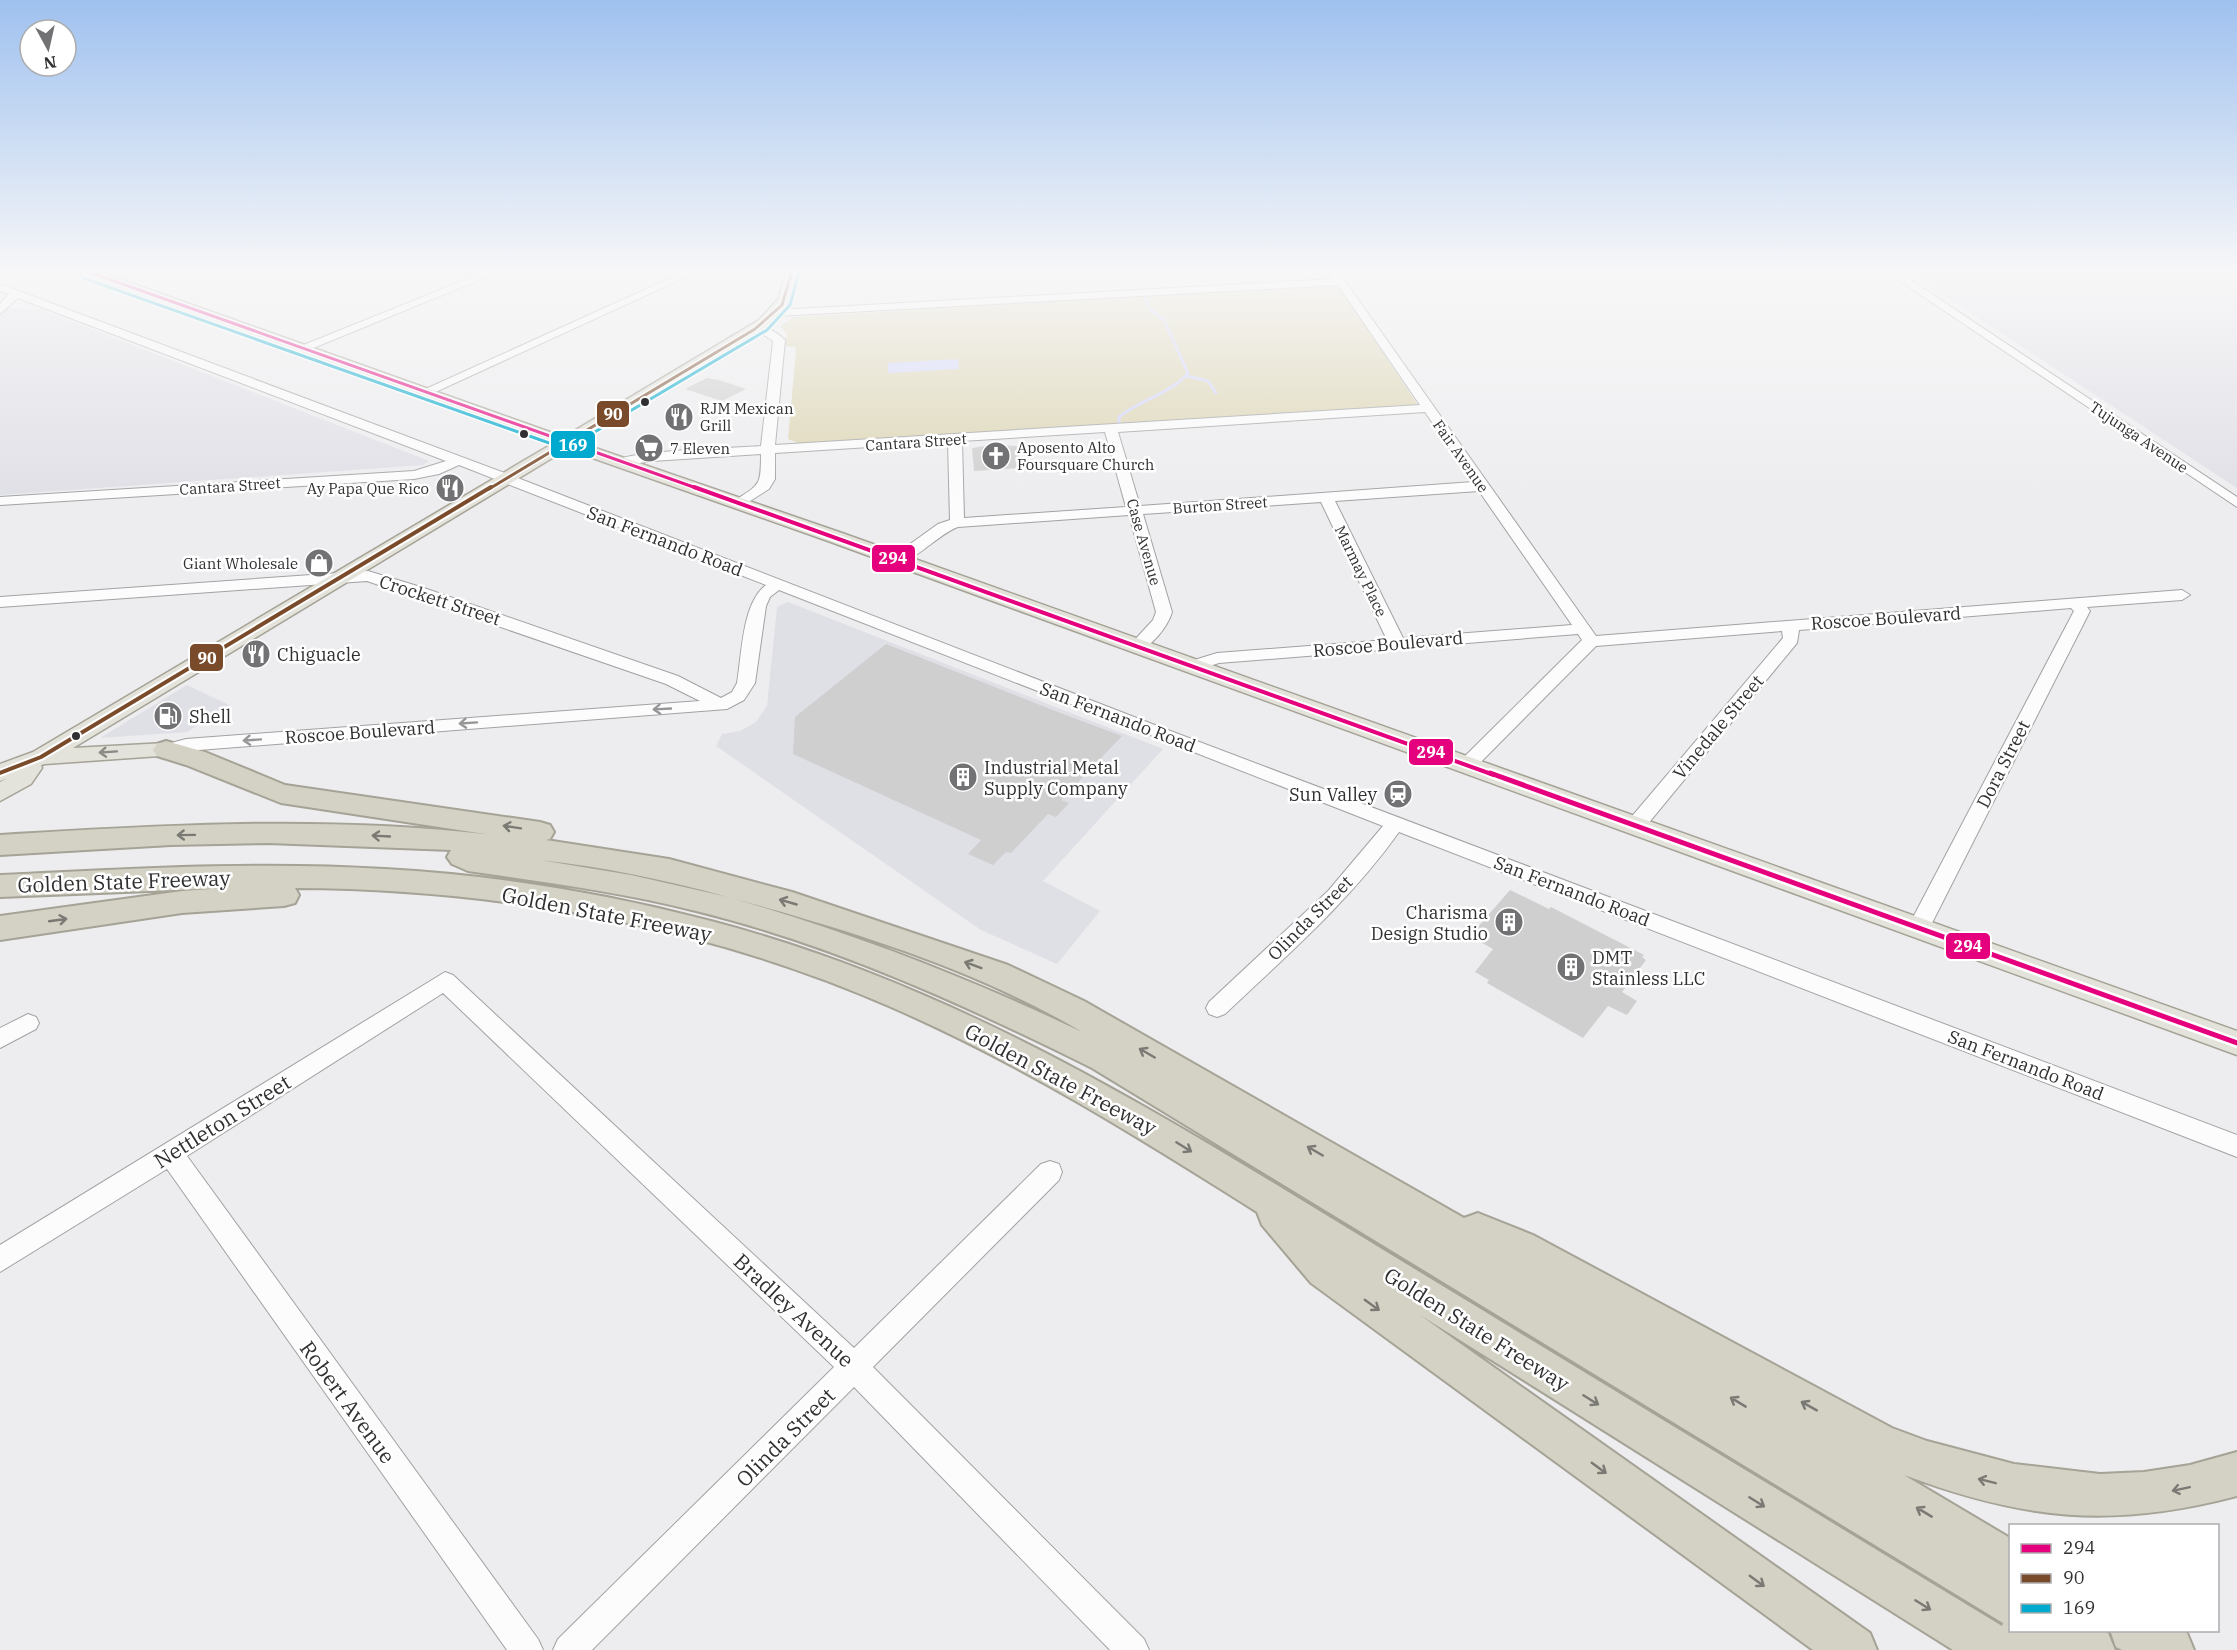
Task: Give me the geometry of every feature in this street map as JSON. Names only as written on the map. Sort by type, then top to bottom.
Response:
[{"type":"highway","points":[[166,750],[194,755],[250,784],[281,794],[532,830],[590,842],[669,870],[792,903],[997,974],[1072,1010],[1366,1180],[2009,1562]]},
{"type":"highway","points":[[0,845],[171,835],[257,833],[439,839],[576,854],[669,870]]},
{"type":"highway","points":[[439,839],[468,861],[608,881],[749,914],[883,958],[1010,1012],[1104,1058],[2009,1602]]},
{"type":"highway","name":"Golden State Freeway","points":[[0,886],[195,876],[363,879],[519,893],[650,918],[766,949],[899,996],[1057,1072],[1256,1191],[1997,1650]]},
{"type":"highway","points":[[0,928],[182,902],[262,896],[519,893],[584,887],[720,918],[841,954],[958,1001],[1074,1057],[1195,1126],[2009,1621]]},
{"type":"highway","points":[[1366,1180],[1520,1248],[1882,1446],[1946,1470],[2011,1487],[2067,1495],[2115,1496],[2161,1493],[2237,1474]]},
{"type":"highway","points":[[1256,1191],[1325,1270],[1853,1650]]},
{"type":"highway","points":[[2028,1632],[2058,1650]]},
{"type":"highway","points":[[2060,1632],[2091,1650]]},
{"type":"highway","points":[[2137,1632],[2170,1650]]},
{"type":"main road","points":[[302,348],[1194,666],[2237,1043]]},
{"type":"main road","points":[[0,773],[40,757],[723,348]]},
{"type":"main road","name":"Roscoe Boulevard","points":[[0,760],[166,750]]},
{"type":"main road","points":[[0,793],[23,778],[40,757]]},
{"type":"street","name":"San Fernando Road","points":[[160,348],[505,478],[2237,1146]]},
{"type":"street","points":[[425,392],[523,348]]},
{"type":"street","points":[[739,504],[766,484],[777,348]]},
{"type":"street","name":"Fair Avenue","points":[[1386,348],[1587,635]]},
{"type":"street","name":"Tujunga Avenue","points":[[2005,348],[2237,503]]},
{"type":"street","name":"Cantara Street","points":[[621,462],[652,457],[769,449],[955,440],[1427,408]]},
{"type":"street","name":"Case Avenue","points":[[1111,430],[1164,612],[1161,622],[1137,646]]},
{"type":"street","points":[[897,560],[944,527],[957,523],[955,440]]},
{"type":"street","name":"Cantara Street","points":[[0,501],[414,475],[434,471],[457,461]]},
{"type":"street","name":"Burton Street","points":[[957,523],[1483,486]]},
{"type":"street","name":"Marmay Place","points":[[1326,498],[1397,644]]},
{"type":"street","name":"Crockett Street","points":[[0,602],[368,576],[418,591],[672,680],[721,705]]},
{"type":"street","points":[[721,705],[738,696],[746,683],[758,606],[763,595],[777,584]]},
{"type":"street","name":"Roscoe Boulevard","points":[[1194,666],[1217,658],[1397,644],[1790,625],[2182,595]]},
{"type":"street","name":"Dora Street","points":[[1919,927],[2082,611],[2075,603]]},
{"type":"street","name":"Vinedale Street","points":[[1635,826],[1791,639],[1790,625]]},
{"type":"street","points":[[1467,765],[1587,635]]},
{"type":"street","name":"Roscoe Boulevard","points":[[166,750],[209,744],[721,705]]},
{"type":"street","name":"Olinda Street","points":[[1217,1008],[1329,900],[1382,844],[1396,822]]},
{"type":"street","name":"Nettleton Street","points":[[0,1260],[445,981]]},
{"type":"street","name":"Bradley Avenue","points":[[445,981],[854,1367],[1133,1650]]},
{"type":"street","points":[[0,1039],[27,1023]]},
{"type":"street","name":"Robert Avenue","points":[[171,1153],[527,1650]]},
{"type":"street","name":"Olinda Street","points":[[569,1650],[1050,1172]]},
{"type":"shaded area","points":[[0,348],[140,348],[429,461],[423,465],[0,495]]},
{"type":"shaded area","points":[[795,348],[1380,348],[1418,405],[801,444],[788,439]]},
{"type":"shaded area","points":[[2024,348],[2237,348],[2237,488]]},
{"type":"shaded area","points":[[788,602],[1163,749],[1043,881],[1100,911],[1057,964],[981,930],[716,746],[722,734],[740,731],[756,722],[767,706],[777,607]]},
{"type":"shaded area","points":[[187,685],[229,705],[187,732],[100,738]]},
{"type":"water","points":[[958,359],[959,369],[888,373],[888,363]]},
{"type":"building","points":[[707,378],[746,389],[722,401],[685,389]]},
{"type":"building","name":"Aposento Alto Foursquare Church","points":[[991,445],[1018,446],[1021,468],[974,471],[972,448]]},
{"type":"building","name":"Industrial Metal Supply Company","points":[[886,644],[1122,736],[1061,800],[1069,803],[1056,817],[1048,814],[1011,853],[1006,852],[993,865],[968,854],[981,840],[793,754],[795,717]]},
{"type":"building","name":"DMT Stainless LLC","points":[[1510,890],[1549,909],[1551,907],[1644,955],[1642,957],[1646,960],[1622,992],[1637,1001],[1627,1015],[1608,1006],[1583,1038],[1487,983],[1489,980],[1475,972],[1493,949],[1470,936]]},
{"type":"waterway","points":[[1119,424],[1119,417],[1127,411],[1164,392],[1188,373],[1177,348]]},
{"type":"waterway","points":[[1187,376],[1208,381],[1216,393]]},
{"type":"transit line","name":"169","points":[[281,348],[566,449],[737,348]]},
{"type":"transit line","name":"294","points":[[303,348],[835,537],[2237,1043]]},
{"type":"transit line","name":"90","points":[[0,773],[41,757],[723,348]]},
{"type":"place","name":"RJM Mexican Grill","points":[[679,417]]},
{"type":"place","name":"7 Eleven","points":[[649,448]]},
{"type":"place","name":"Aposento Alto Foursquare Church","points":[[996,456]]},
{"type":"place","name":"Ay Papa Que Rico","points":[[450,488]]},
{"type":"place","name":"Giant Wholesale","points":[[319,563]]},
{"type":"place","name":"Chiguacle","points":[[256,654]]},
{"type":"place","name":"Shell","points":[[168,716]]},
{"type":"place","name":"Industrial Metal Supply Company","points":[[963,777]]},
{"type":"place","name":"Sun Valley","points":[[1398,794]]},
{"type":"place","name":"Charisma Design Studio","points":[[1509,922]]},
{"type":"place","name":"DMT Stainless LLC","points":[[1571,967]]}]
